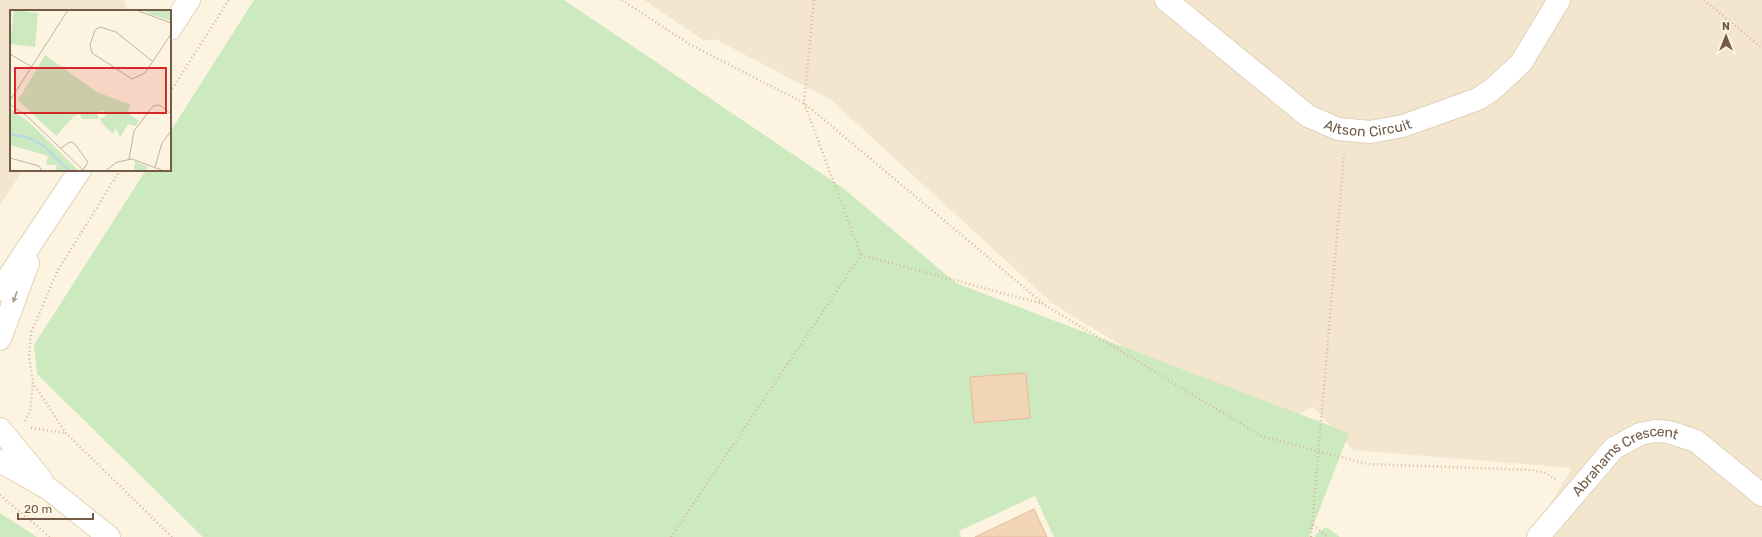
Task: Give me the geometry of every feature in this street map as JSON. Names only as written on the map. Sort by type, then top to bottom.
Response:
[{"type":"street","points":[[171,27],[189,0]]},
{"type":"street","name":"Altson Circuit","points":[[1166,0],[1308,116],[1338,129],[1370,132],[1402,126],[1478,99],[1493,89],[1521,63],[1559,0]]},
{"type":"street","points":[[0,290],[39,234],[79,171]]},
{"type":"street","points":[[0,339],[39,234]]},
{"type":"street","points":[[0,429],[49,489]]},
{"type":"street","name":"Abrahams Crescent","points":[[1538,537],[1614,448],[1640,434],[1655,431],[1669,432],[1696,441],[1762,495]]},
{"type":"street","points":[[0,461],[49,489],[109,537]]},
{"type":"path","points":[[171,90],[229,0]]},
{"type":"path","points":[[622,0],[689,44],[804,103],[1045,305],[1261,436],[1319,453],[1367,464],[1532,470],[1546,473],[1576,493]]},
{"type":"path","points":[[814,0],[804,103],[861,255]]},
{"type":"path","points":[[1704,0],[1762,48]]},
{"type":"path","points":[[1311,537],[1346,129]]},
{"type":"path","points":[[22,427],[30,412],[33,383],[29,356],[32,333],[57,272],[119,171]]},
{"type":"path","points":[[861,255],[1045,305]]},
{"type":"path","points":[[671,537],[861,255]]},
{"type":"path","points":[[33,383],[66,434],[172,537]]},
{"type":"path","points":[[30,428],[66,434]]},
{"type":"path","points":[[0,495],[50,537]]},
{"type":"path","points":[[1313,525],[1328,537]]},
{"type":"shaded area","points":[[0,0],[124,0],[127,10],[10,10],[10,171],[22,171],[0,205]]},
{"type":"shaded area","points":[[644,0],[1762,0],[1762,537],[1531,537],[1572,468],[1353,450],[1313,407],[1262,431],[1053,304],[831,100],[715,39],[705,41]]},
{"type":"green space","points":[[254,0],[564,0],[843,188],[956,283],[1349,433],[1309,537],[1054,537],[1035,496],[959,531],[961,537],[203,537],[37,374],[34,345],[145,171],[171,171],[171,130]]},
{"type":"green space","points":[[0,513],[37,537],[0,537]]},
{"type":"green space","points":[[1326,527],[1340,537],[1315,537],[1316,534]]},
{"type":"building","points":[[1026,373],[1030,418],[974,423],[970,377]]},
{"type":"building","points":[[1034,509],[1047,537],[975,537]]}]
